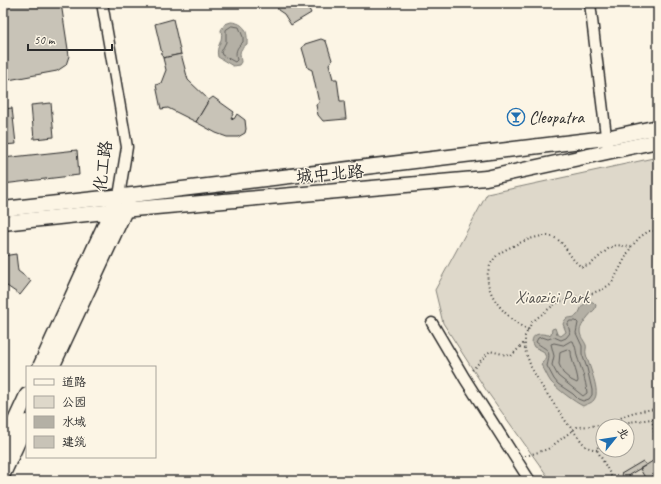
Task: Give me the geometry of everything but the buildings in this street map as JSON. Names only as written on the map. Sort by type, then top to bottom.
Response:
[{"type":"main road","name":"城中北路","points":[[3,223],[118,210],[486,178],[608,145],[658,127]]},
{"type":"main road","name":"城中北路","points":[[3,209],[125,195],[658,141]]},
{"type":"main road","name":"化工路","points":[[40,366],[125,195]]},
{"type":"main road","name":"化工路","points":[[52,366],[118,210]]},
{"type":"main road","points":[[3,447],[26,397]]},
{"type":"main road","points":[[3,474],[26,424]]},
{"type":"street","name":"化工路","points":[[102,3],[127,147],[125,195]]},
{"type":"street","points":[[590,3],[608,145]]},
{"type":"street","points":[[432,323],[465,379],[530,481]]},
{"type":"path","points":[[595,449],[586,447],[572,430],[537,379],[524,350],[525,336],[532,322],[544,311],[555,304],[572,297],[588,295],[603,290],[612,283],[631,247],[640,237],[649,231],[658,231]]},
{"type":"path","points":[[528,330],[500,308],[492,296],[488,282],[488,268],[494,258],[505,250],[521,242],[549,236],[558,239],[575,263],[582,267],[591,264],[608,249],[616,245],[631,247]]},
{"type":"path","points":[[465,379],[477,364],[490,352],[511,356],[525,342]]},
{"type":"path","points":[[622,418],[637,410],[658,409]]},
{"type":"path","points":[[635,422],[652,419],[655,438],[658,438]]},
{"type":"path","points":[[512,454],[529,456],[548,449],[577,427],[595,426]]},
{"type":"path","points":[[601,458],[614,481]]},
{"type":"green space","name":"Xiaozici Park","points":[[658,157],[658,481],[551,481],[486,390],[443,323],[435,290],[487,194]]},
{"type":"water","points":[[231,22],[240,24],[245,29],[247,40],[247,44],[240,52],[241,62],[239,65],[233,66],[218,57],[217,53],[222,34],[221,30],[225,24]]},
{"type":"water","points":[[589,301],[596,305],[595,309],[580,328],[580,333],[586,346],[586,353],[595,383],[596,394],[593,401],[583,406],[566,395],[551,382],[541,365],[546,357],[543,351],[534,347],[532,340],[537,334],[551,334],[552,329],[555,328],[557,334],[561,336],[566,332],[563,324],[566,319],[577,315],[583,305]]},
{"type":"place","name":"Cleopatra","points":[[516,117]]}]
